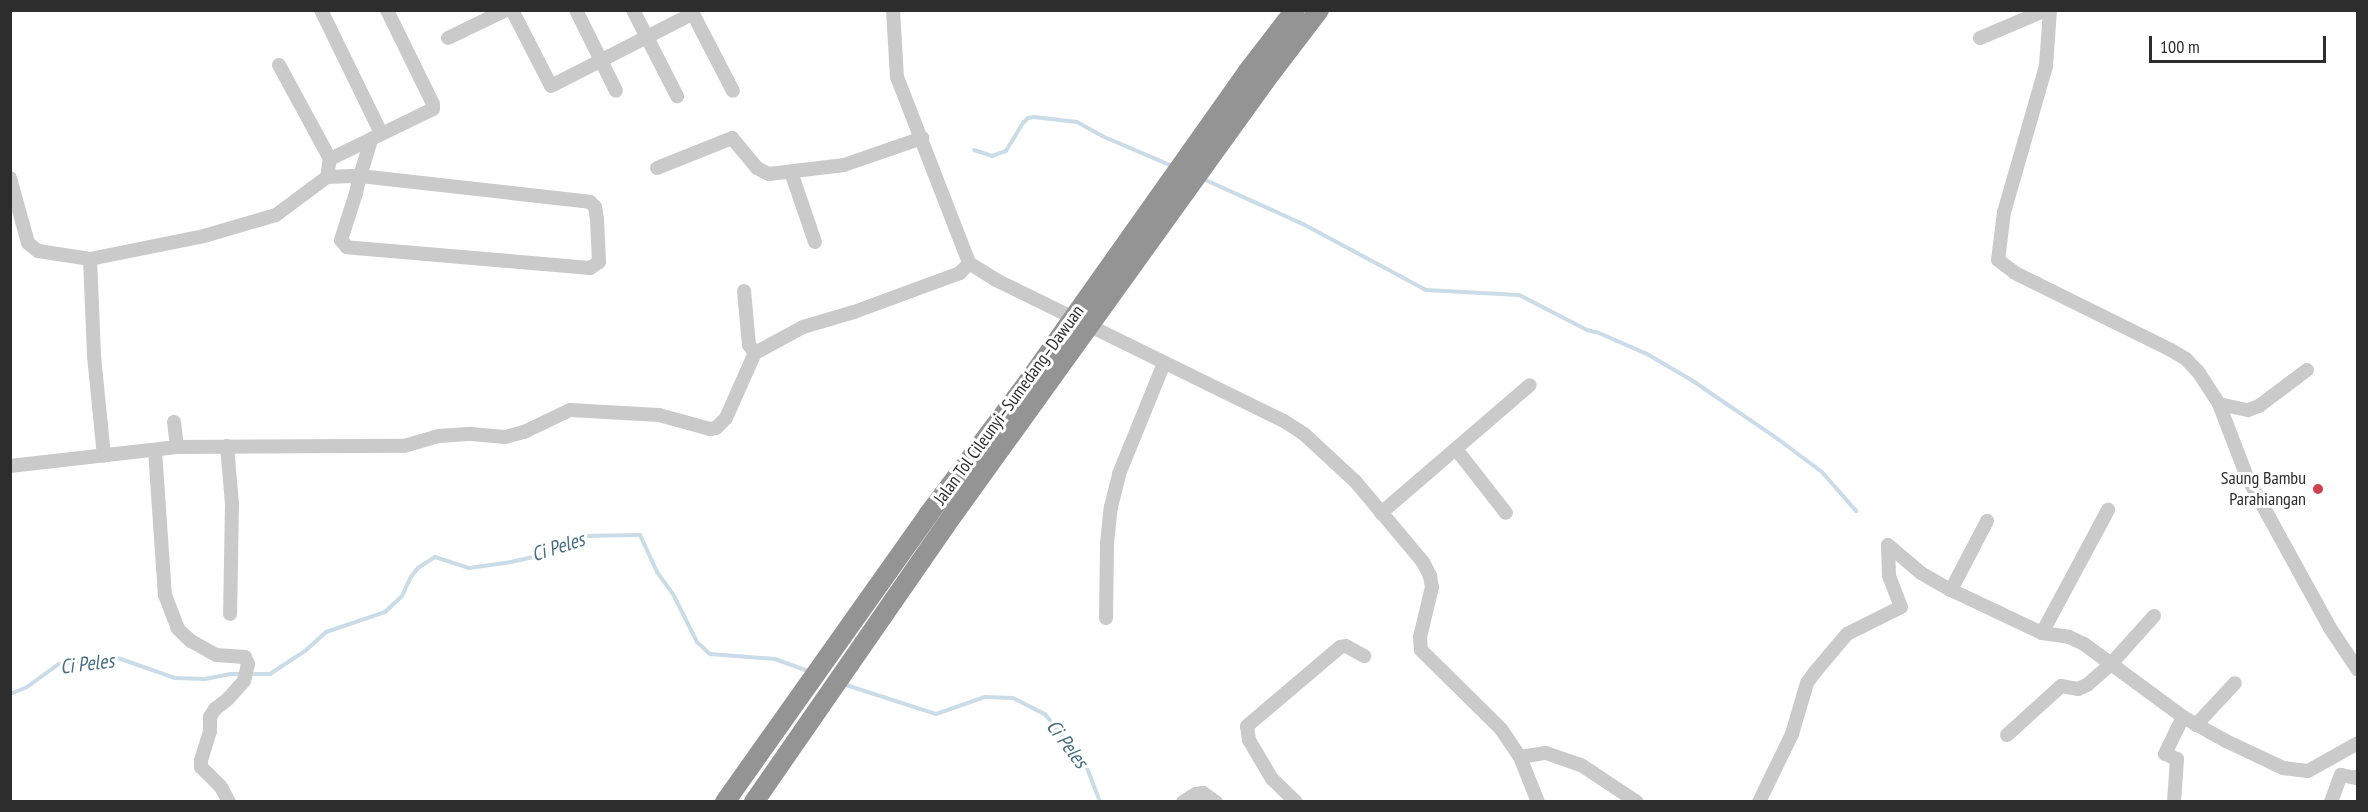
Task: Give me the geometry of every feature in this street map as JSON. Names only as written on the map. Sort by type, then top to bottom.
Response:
[{"type":"highway","name":"Jalan Tol Cileunyi–Sumedang–Dawuan","points":[[725,801],[928,515],[1028,382],[1248,71],[1295,10]]},
{"type":"highway","name":"Jalan Tol Cileunyi–Sumedang–Dawuan","points":[[754,801],[945,526],[1265,81],[1319,10]]},
{"type":"street","points":[[10,178],[28,243],[38,251],[90,259],[204,236],[276,215],[327,177],[360,176],[590,202],[595,207],[597,219],[599,262],[590,268],[347,247],[341,240],[360,176],[376,136],[321,10]]},
{"type":"street","points":[[330,159],[429,111],[433,104],[387,10]]},
{"type":"street","points":[[448,38],[506,10]]},
{"type":"street","points":[[512,10],[550,86],[690,15],[692,10],[733,91]]},
{"type":"street","points":[[576,10],[616,91]]},
{"type":"street","points":[[633,10],[677,96]]},
{"type":"street","points":[[893,10],[897,77],[969,263],[996,280],[1296,429],[1354,481],[1423,562],[1430,576],[1432,587],[1420,637],[1421,650],[1448,679],[1484,709],[1520,757],[1539,801]]},
{"type":"street","points":[[1980,38],[2048,10],[2046,66],[2004,212],[1998,260],[2015,273],[2186,359],[2219,404],[2247,477],[2324,618],[2358,670]]},
{"type":"street","points":[[279,65],[330,159],[327,177]]},
{"type":"street","points":[[657,168],[732,138],[757,168],[769,174],[844,165],[922,138]]},
{"type":"street","points":[[791,172],[815,242]]},
{"type":"street","points":[[90,259],[94,356],[104,456]]},
{"type":"street","points":[[10,466],[177,447],[404,446],[439,436],[471,434],[505,437],[539,426],[570,410],[659,415],[710,429],[717,428],[726,418],[755,353],[804,327],[854,312],[960,273],[969,263]]},
{"type":"street","points":[[744,291],[750,345],[755,353]]},
{"type":"street","points":[[1106,618],[1110,507],[1119,474],[1164,363]]},
{"type":"street","points":[[2219,404],[2248,410],[2259,406],[2307,370]]},
{"type":"street","points":[[1381,513],[1530,385]]},
{"type":"street","points":[[174,422],[177,447]]},
{"type":"street","points":[[227,446],[232,504],[230,614]]},
{"type":"street","points":[[1456,449],[1506,513]]},
{"type":"street","points":[[155,450],[165,595],[178,628],[191,641],[216,654],[244,657],[247,666],[244,681],[228,699],[215,708],[201,761],[201,767],[221,787],[229,801]]},
{"type":"street","points":[[2042,633],[2108,510]]},
{"type":"street","points":[[1951,590],[1987,521]]},
{"type":"street","points":[[1759,801],[1792,734],[1807,683],[1815,672],[1846,634],[1900,608],[1889,575],[1888,545],[1921,573],[1951,590],[2042,633],[2069,637],[2084,644],[2183,717],[2283,768],[2297,771],[2317,768],[2358,743]]},
{"type":"street","points":[[2007,735],[2058,688],[2064,686],[2083,688],[2110,665],[2154,616]]},
{"type":"street","points":[[1296,801],[1272,779],[1249,740],[1247,726],[1340,647],[1346,646],[1364,656]]},
{"type":"street","points":[[2196,725],[2235,683]]},
{"type":"street","points":[[2174,801],[2177,759],[2165,754],[2183,717]]},
{"type":"street","points":[[1520,757],[1546,753],[1581,765],[1636,801]]},
{"type":"street","points":[[2331,801],[2341,775],[2357,778],[2358,776]]},
{"type":"street","points":[[1183,801],[1203,793],[1216,801]]},
{"type":"waterway","points":[[974,150],[992,156],[1006,151],[1023,123],[1028,118],[1034,117],[1077,122],[1102,136],[1172,166]]},
{"type":"waterway","points":[[1201,178],[1303,224],[1426,290],[1519,295],[1587,330],[1647,354],[1693,381],[1822,472],[1856,511]]},
{"type":"waterway","name":"Ci Peles","points":[[10,694],[27,687],[59,664],[115,657],[175,678],[205,679],[231,674],[270,674],[305,651],[326,632],[385,612],[402,596],[418,568],[435,557],[469,568],[511,562],[551,553],[581,536],[640,535],[657,572],[673,594],[697,642],[710,654],[775,659],[811,672]]},
{"type":"waterway","name":"Ci Peles","points":[[843,684],[936,714],[985,697],[1013,698],[1045,714],[1087,768],[1100,802]]},
{"type":"place","name":"Saung Bambu Parahiangan","points":[[2318,489]]}]
